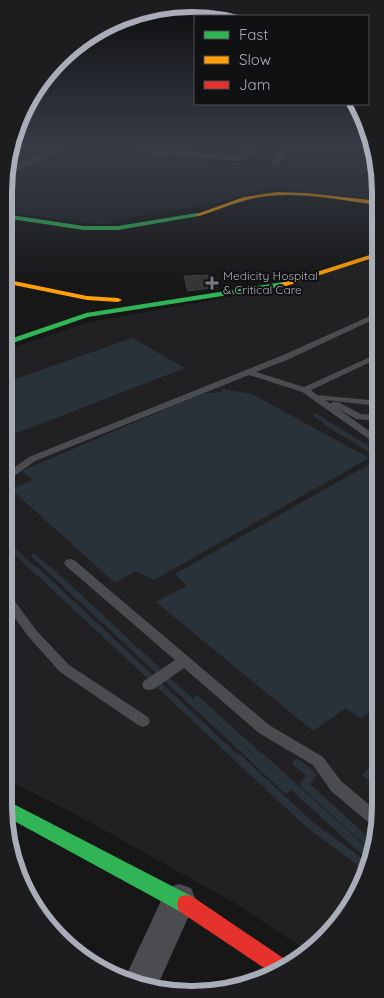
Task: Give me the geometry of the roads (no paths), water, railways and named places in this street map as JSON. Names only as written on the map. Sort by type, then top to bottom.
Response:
[{"type":"street","points":[[12,217],[84,228],[118,228],[196,216],[243,199],[264,195],[288,194],[372,202]]},
{"type":"street","points":[[12,341],[86,315],[132,306],[161,304],[296,281],[372,256]]},
{"type":"street","points":[[12,283],[87,298],[161,304]]},
{"type":"street","points":[[12,811],[179,900],[276,964]]},
{"type":"street","points":[[143,978],[179,900]]},
{"type":"lane","points":[[12,473],[32,459],[248,372],[372,317]]},
{"type":"lane","points":[[305,390],[372,357]]},
{"type":"lane","points":[[248,372],[305,390],[372,437]]},
{"type":"lane","points":[[315,397],[372,401]]},
{"type":"lane","points":[[315,397],[337,405],[359,417],[372,418]]},
{"type":"lane","points":[[70,563],[264,729],[318,761],[336,786],[371,815]]},
{"type":"lane","points":[[12,608],[64,668],[143,720]]},
{"type":"lane","points":[[149,685],[184,661]]},
{"type":"waterway","points":[[316,415],[328,424]]},
{"type":"waterway","points":[[326,423],[372,451]]},
{"type":"waterway","points":[[12,549],[37,572]]},
{"type":"waterway","points":[[34,556],[51,572]]},
{"type":"waterway","points":[[36,570],[239,760]]},
{"type":"waterway","points":[[50,570],[254,760]]},
{"type":"waterway","points":[[197,699],[264,760]]},
{"type":"waterway","points":[[238,758],[310,825],[362,863]]},
{"type":"waterway","points":[[253,758],[286,789]]},
{"type":"waterway","points":[[262,758],[365,852]]},
{"type":"waterway","points":[[297,763],[312,775],[304,784],[368,842]]},
{"type":"place","name":"Medicity Hospital & Critical Care","points":[[212,283]]}]
